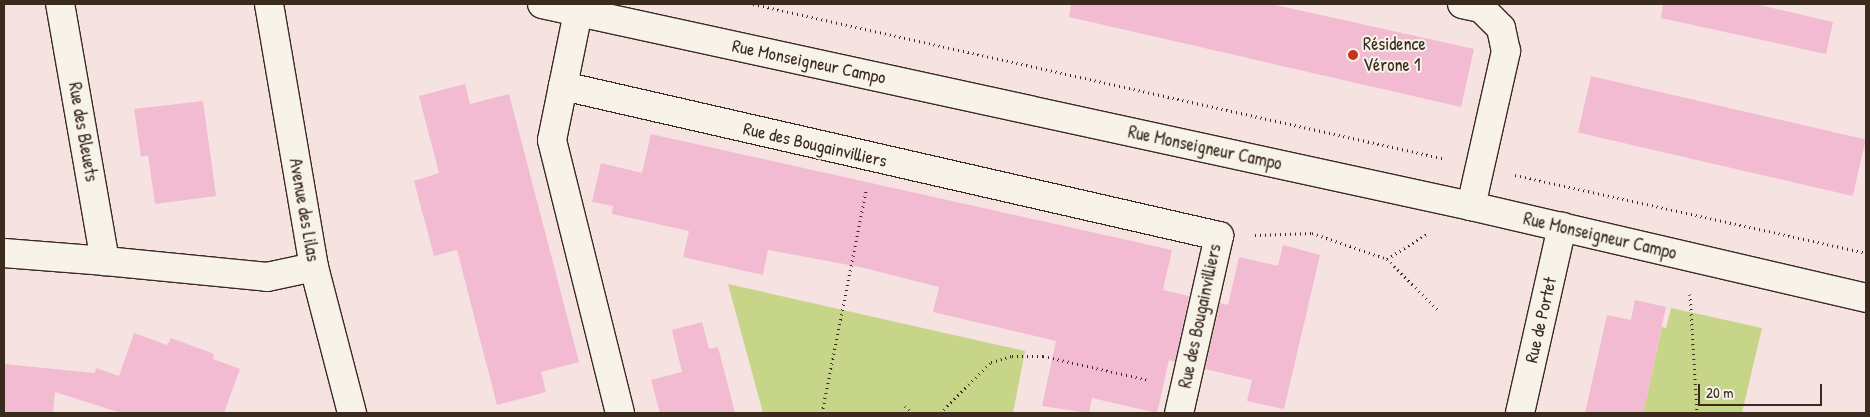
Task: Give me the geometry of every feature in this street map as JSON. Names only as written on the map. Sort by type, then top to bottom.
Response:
[{"type":"street","name":"Rue des Bleuets","points":[[60,4],[105,260]]},
{"type":"street","name":"Avenue des Lilas","points":[[269,4],[314,267],[352,413]]},
{"type":"street","name":"Rue Monseigneur Campo","points":[[542,4],[578,12],[615,12],[1471,206],[1866,298]]},
{"type":"street","points":[[1462,4],[1482,8],[1501,28],[1506,51],[1482,167],[1471,206]]},
{"type":"street","points":[[578,12],[552,140],[620,413]]},
{"type":"street","name":"Rue des Bougainvilliers","points":[[563,86],[872,159],[1219,236],[1181,401]]},
{"type":"street","name":"Rue de Portet","points":[[1520,413],[1562,227]]},
{"type":"street","points":[[4,253],[105,260],[267,277],[314,267]]},
{"type":"path","points":[[753,4],[1866,253]]},
{"type":"path","points":[[822,413],[872,159]]},
{"type":"path","points":[[1387,259],[1471,206]]},
{"type":"path","points":[[1219,236],[1312,233],[1387,259],[1439,311]]},
{"type":"path","points":[[1687,256],[1697,413]]},
{"type":"path","points":[[940,413],[991,362],[1012,356],[1043,356],[1181,401]]},
{"type":"path","points":[[905,406],[912,413]]},
{"type":"green space","points":[[728,284],[1025,351],[1013,413],[763,413]]},
{"type":"green space","points":[[1671,308],[1762,328],[1742,413],[1643,413],[1662,327],[1666,328]]},
{"type":"building","name":"Résidence Vérone 1","points":[[1071,4],[1271,4],[1474,49],[1461,107],[1069,17]]},
{"type":"building","points":[[1663,4],[1755,4],[1833,22],[1826,54],[1661,18]]},
{"type":"building","points":[[1591,76],[1866,139],[1853,196],[1578,133]]},
{"type":"building","points":[[465,84],[470,104],[509,94],[579,362],[541,372],[546,392],[497,405],[457,250],[434,256],[414,181],[439,173],[419,96]]},
{"type":"building","points":[[203,101],[216,196],[155,204],[148,155],[141,157],[134,109]]},
{"type":"building","points":[[651,134],[1172,250],[1163,290],[1189,296],[1175,362],[1169,360],[1157,413],[1092,398],[1089,413],[1042,406],[1056,341],[933,312],[939,287],[860,267],[768,250],[763,275],[683,257],[689,231],[612,214],[613,206],[592,202],[601,163],[642,173]]},
{"type":"building","points":[[1283,245],[1320,255],[1284,409],[1247,401],[1252,380],[1205,369],[1220,303],[1228,305],[1239,257],[1278,266]]},
{"type":"building","points":[[1635,300],[1666,307],[1643,413],[1585,413],[1607,315],[1631,320]]},
{"type":"building","points":[[702,322],[709,349],[718,347],[735,413],[660,413],[651,380],[682,372],[672,330]]},
{"type":"building","points":[[134,333],[167,345],[171,338],[214,354],[213,359],[240,369],[224,413],[121,413],[55,392],[53,413],[4,413],[4,364],[95,373],[96,368],[119,376]]},
{"type":"place","name":"Résidence Vérone 1","points":[[1353,55]]}]
